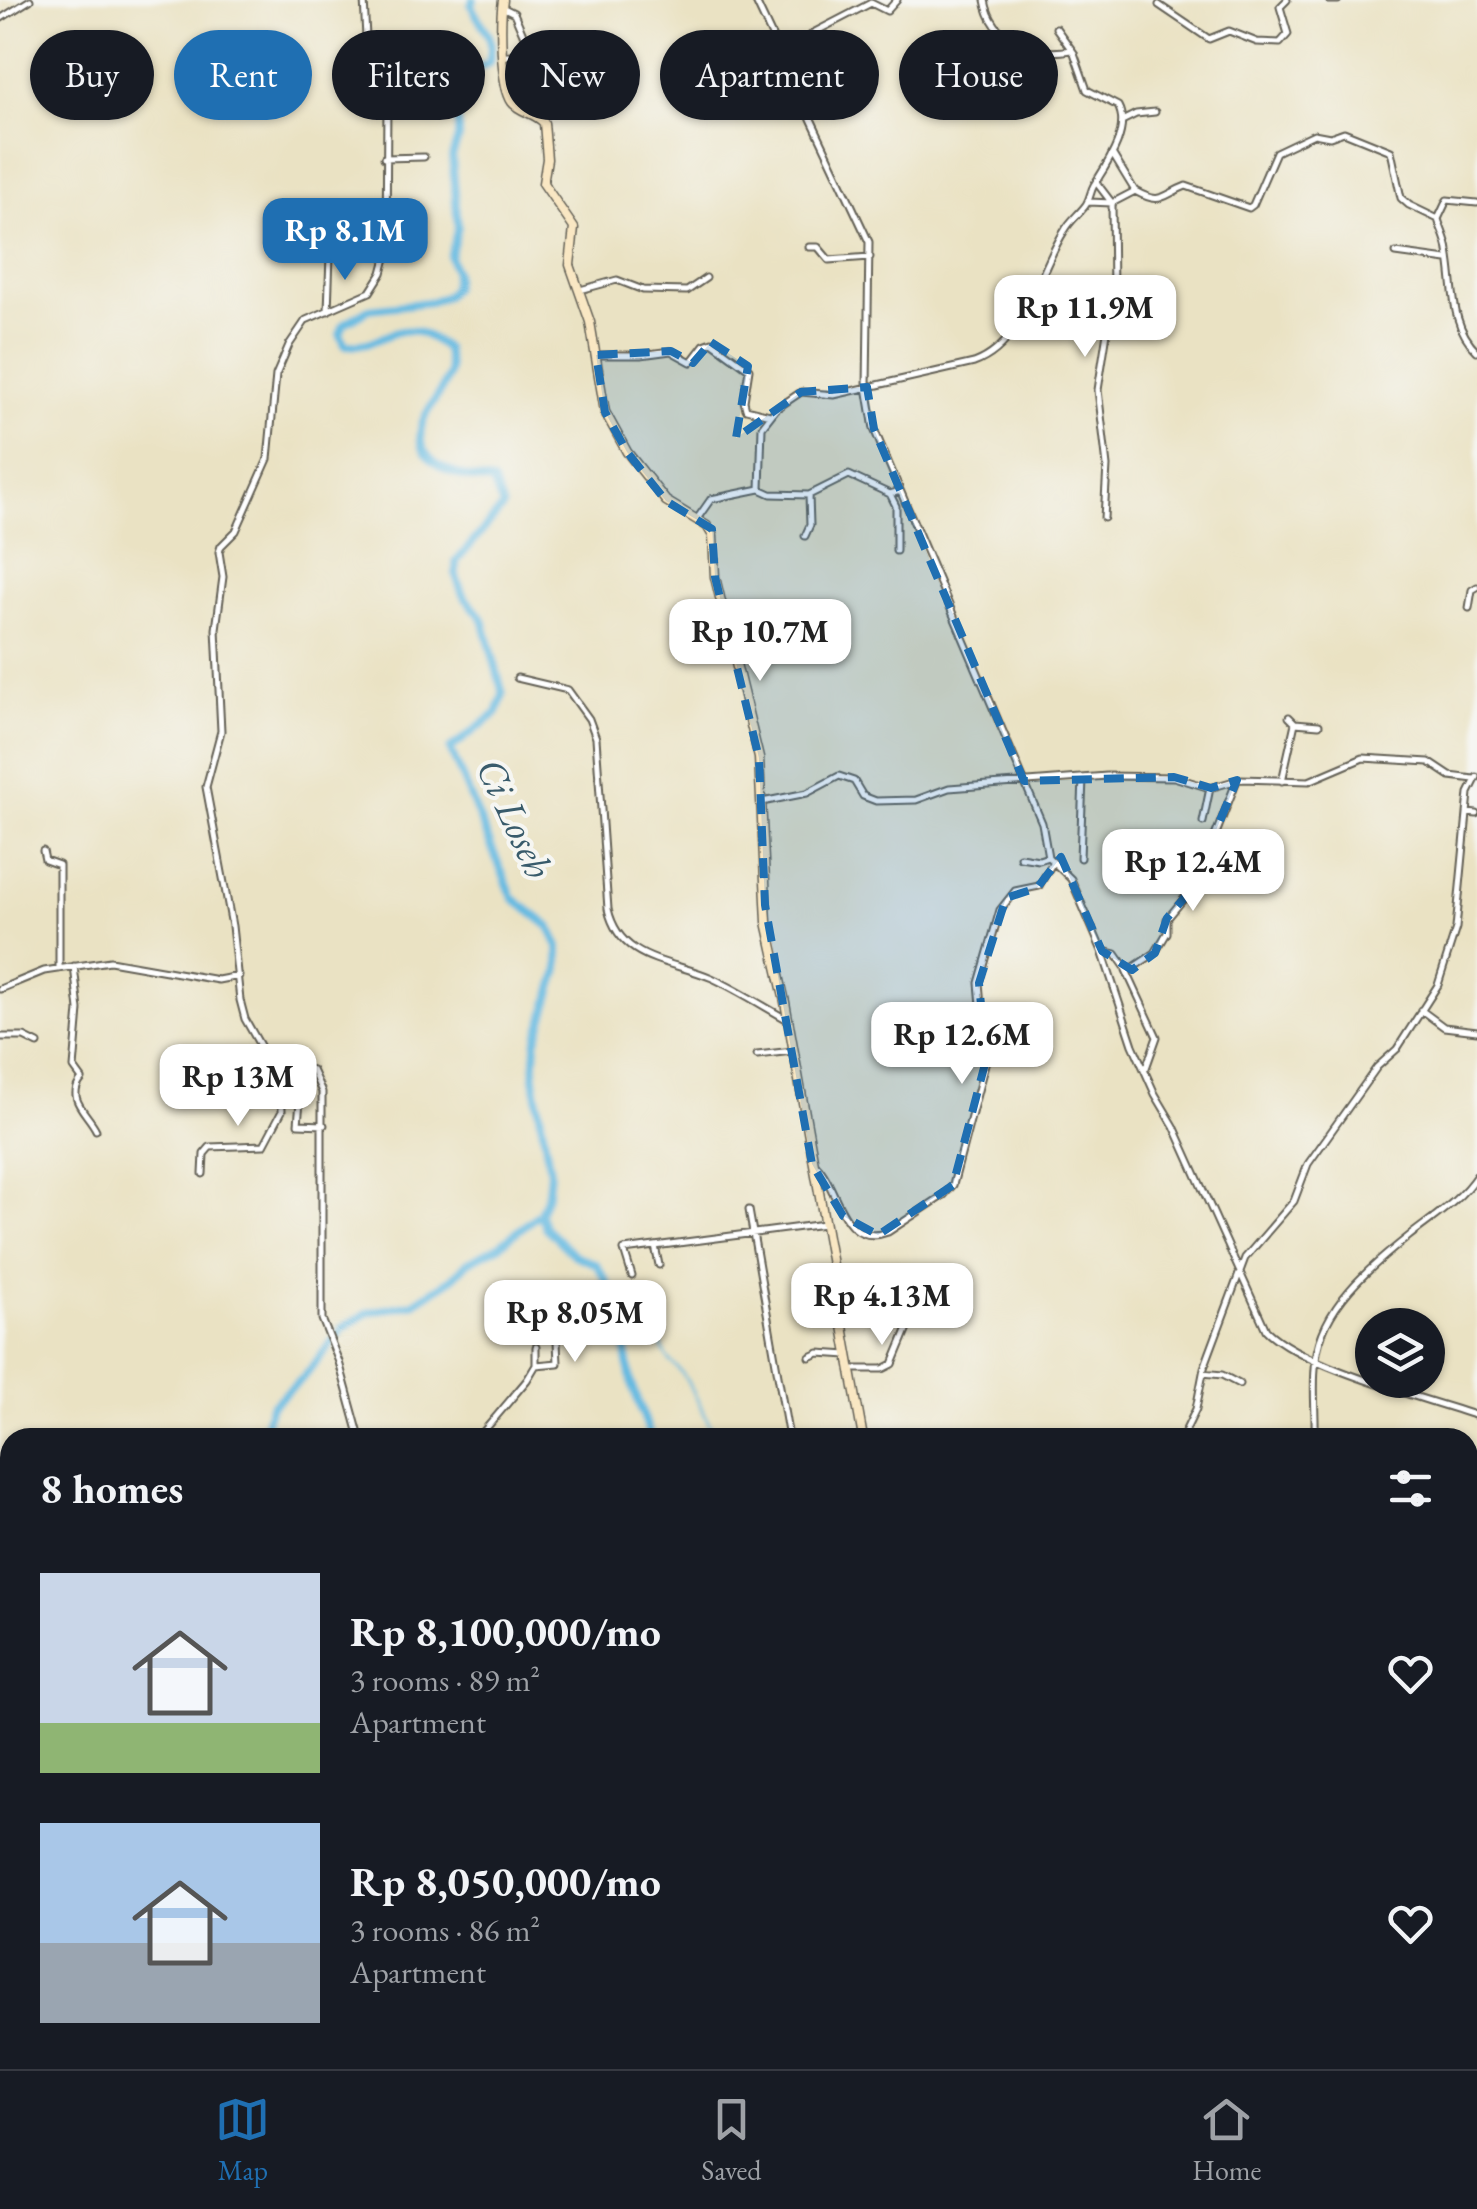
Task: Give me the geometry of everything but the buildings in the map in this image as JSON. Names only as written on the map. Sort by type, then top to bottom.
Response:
[{"type":"street","points":[[0,19],[30,0]]},
{"type":"street","points":[[364,0],[366,30]]},
{"type":"street","points":[[754,0],[769,30]]},
{"type":"street","points":[[819,30],[869,3],[887,11],[897,0]]},
{"type":"street","points":[[985,0],[992,22],[1018,44],[1034,51],[1071,50]]},
{"type":"street","points":[[1159,6],[1209,39],[1228,31],[1257,42],[1280,43],[1288,34],[1280,6],[1287,0]]},
{"type":"street","points":[[1330,0],[1338,0]]},
{"type":"street","points":[[849,2],[854,11]]},
{"type":"street","points":[[502,3],[514,14],[521,30]]},
{"type":"street","points":[[502,3],[504,57],[512,102],[544,123],[547,159],[543,184],[547,194],[572,221],[575,235],[570,266],[596,354],[605,412],[626,452],[666,502],[707,526],[713,536],[715,576],[759,758],[765,905],[861,1428]]},
{"type":"street","points":[[760,489],[760,432],[771,415],[802,392],[834,395],[974,364],[992,352],[1033,301],[1039,280],[1066,229],[1088,202],[1112,154],[1122,122],[1118,106],[1087,90],[1071,50],[1056,28]]},
{"type":"street","points":[[1122,122],[1136,114],[1155,112]]},
{"type":"street","points":[[357,1428],[322,1319],[322,1092],[316,1075],[308,1068],[281,1062],[262,1048],[244,1019],[206,787],[222,731],[216,629],[223,578],[219,552],[236,531],[264,472],[276,375],[289,345],[306,320],[362,298],[382,273],[386,258],[386,120]]},
{"type":"street","points":[[812,1164],[822,1170],[843,1216],[866,1234],[888,1232],[951,1188],[986,1060],[978,990],[1000,910],[1015,891],[1039,886],[1050,860],[1042,823],[874,429],[867,387],[870,257],[865,229],[813,120]]},
{"type":"street","points":[[1112,154],[1135,191],[1156,200],[1190,186],[1249,208],[1276,152],[1314,134],[1330,137],[1344,132],[1391,150],[1401,198],[1438,220]]},
{"type":"street","points":[[384,158],[424,157]]},
{"type":"street","points":[[1096,182],[1112,203],[1113,294],[1098,390],[1108,479],[1104,518]]},
{"type":"street","points":[[1088,202],[1112,203],[1135,191]]},
{"type":"street","points":[[1477,203],[1447,200],[1438,220],[1463,337],[1477,352]]},
{"type":"street","points":[[809,246],[818,248],[829,260],[870,257]]},
{"type":"street","points":[[1396,253],[1449,260]]},
{"type":"street","points":[[328,310],[330,255]]},
{"type":"street","points":[[580,290],[617,280],[643,290],[687,291],[706,278]]},
{"type":"street","points":[[596,354],[641,356],[668,351],[691,362],[704,345],[712,342],[749,369],[746,410],[771,415]]},
{"type":"street","points":[[697,519],[706,501],[760,489],[771,494],[808,495],[848,475],[890,494],[896,506],[896,551]]},
{"type":"street","points":[[890,494],[900,491]]},
{"type":"street","points":[[806,536],[810,525],[808,495]]},
{"type":"street","points":[[1468,608],[1472,590],[1477,587]]},
{"type":"street","points":[[516,678],[568,690],[592,724],[608,909],[618,936],[633,950],[707,976],[788,1020]]},
{"type":"street","points":[[1282,781],[1292,720],[1319,726]]},
{"type":"street","points":[[762,802],[807,793],[839,776],[848,777],[863,796],[876,800],[916,800],[950,788],[1083,778],[1174,777],[1210,788],[1237,780],[1309,781],[1364,758],[1430,762],[1450,776],[1475,778],[1466,813],[1456,928],[1438,984],[1397,1049],[1377,1066],[1308,1164],[1294,1200],[1251,1248],[1203,1373],[1196,1409],[1187,1428]]},
{"type":"street","points":[[1080,858],[1083,778]]},
{"type":"street","points":[[1126,970],[1154,954],[1167,932],[1166,919],[1191,890],[1213,846],[1237,780]]},
{"type":"street","points":[[1204,822],[1210,788]]},
{"type":"street","points":[[1466,813],[1477,814]]},
{"type":"street","points":[[44,851],[45,860],[59,864],[58,968]]},
{"type":"street","points":[[1020,857],[1050,860],[1072,879],[1155,1094],[1174,1126],[1266,1330],[1287,1347],[1315,1360],[1477,1416]]},
{"type":"street","points":[[1102,951],[1116,954],[1157,1037],[1145,1069]]},
{"type":"street","points":[[0,989],[58,968],[110,961],[218,980],[239,976]]},
{"type":"street","points":[[74,966],[79,1010],[74,1068],[82,1078],[76,1086],[76,1098],[96,1130]]},
{"type":"street","points":[[1421,1010],[1446,1027],[1477,1030]]},
{"type":"street","points":[[0,1037],[24,1037],[38,1044]]},
{"type":"street","points":[[756,1055],[793,1051]]},
{"type":"street","points":[[203,1174],[203,1156],[209,1148],[264,1145],[282,1111],[281,1062]]},
{"type":"street","points":[[302,1078],[298,1124],[324,1126]]},
{"type":"street","points":[[1316,1428],[1315,1360],[1320,1338],[1358,1280],[1462,1195],[1477,1174]]},
{"type":"street","points":[[748,1210],[787,1428]]},
{"type":"street","points":[[632,1276],[622,1250],[824,1224]]},
{"type":"street","points":[[655,1246],[659,1265]]},
{"type":"street","points":[[536,1365],[558,1363],[556,1320]]},
{"type":"street","points":[[851,1368],[883,1369],[894,1364],[910,1323]]},
{"type":"street","points":[[486,1428],[536,1365],[536,1347]]},
{"type":"street","points":[[810,1357],[819,1353],[848,1355]]},
{"type":"street","points":[[1203,1373],[1222,1375],[1239,1384]]},
{"type":"highlighted area","points":[[711,342],[748,366],[736,438],[801,392],[867,387],[874,429],[1024,781],[1174,777],[1211,788],[1237,780],[1191,890],[1167,918],[1155,953],[1132,970],[1102,951],[1061,857],[1037,888],[1006,898],[979,983],[986,1060],[953,1185],[878,1235],[843,1216],[812,1164],[765,905],[759,758],[715,577],[712,529],[666,501],[627,452],[605,412],[596,355],[671,351],[693,363]]},
{"type":"waterway","name":"Ci Loseh","points":[[474,0],[471,5],[490,37],[489,63],[475,69],[445,57],[429,67],[428,76],[435,98],[458,122],[452,157],[458,227],[450,257],[455,272],[453,288],[446,296],[430,302],[369,309],[344,324],[340,334],[345,345],[404,331],[416,332],[446,349],[449,372],[423,421],[423,448],[430,458],[453,473],[493,482],[503,507],[456,562],[463,595],[483,619],[503,694],[497,713],[450,749],[513,898],[550,927],[559,947],[559,969],[536,1043],[534,1078],[550,1171],[540,1213],[545,1227],[574,1255],[596,1264],[607,1282],[621,1322],[631,1381],[647,1428]]},
{"type":"waterway","points":[[264,1428],[271,1406],[304,1377],[344,1327],[369,1312],[412,1304],[452,1279],[468,1262],[499,1246],[540,1213]]},
{"type":"waterway","points":[[621,1322],[646,1321],[654,1329],[711,1428]]}]
